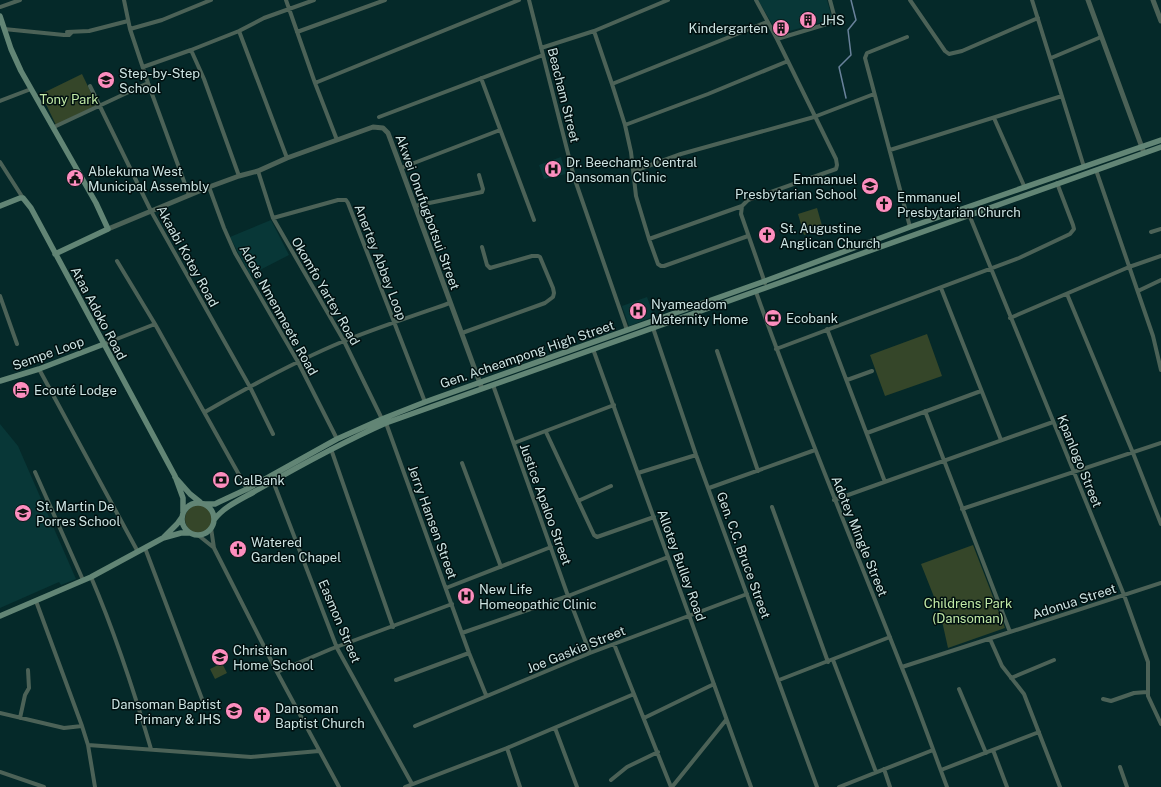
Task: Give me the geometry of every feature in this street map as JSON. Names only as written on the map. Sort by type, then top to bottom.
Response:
[{"type":"main road","points":[[0,16],[16,60],[31,90],[54,127],[96,202],[108,230]]},
{"type":"main road","name":"Gen. Acheampong High Street","points":[[202,503],[215,504],[247,489],[337,439],[382,418],[765,281],[966,207],[1161,140]]},
{"type":"main road","name":"Gen. Acheampong High Street","points":[[214,520],[223,511],[331,449],[386,423],[1161,147]]},
{"type":"main road","points":[[0,206],[23,198]]},
{"type":"main road","name":"Ataa Adoko Road","points":[[23,198],[31,208],[175,476],[183,498],[183,514]]},
{"type":"main road","name":"Akwei Onufugbotsui Street","points":[[55,254],[108,230]]},
{"type":"main road","name":"Sempe Loop","points":[[0,381],[39,369],[104,344]]},
{"type":"main road","name":"Ataa Adoko Road","points":[[175,476],[190,494],[202,503]]},
{"type":"main road","points":[[163,538],[177,524],[183,514],[190,504],[202,503],[212,510],[214,520],[211,528],[207,532],[198,535],[190,532],[184,527],[183,514]]},
{"type":"main road","points":[[0,616],[91,577],[163,538],[190,532]]},
{"type":"street","points":[[0,7],[20,0]]},
{"type":"street","points":[[124,0],[130,29],[189,195]]},
{"type":"street","points":[[130,29],[166,18],[211,0]]},
{"type":"street","points":[[286,0],[314,83],[337,140]]},
{"type":"street","points":[[143,67],[191,50],[239,31],[264,18],[314,0]]},
{"type":"street","points":[[297,32],[385,0]]},
{"type":"street","points":[[314,83],[519,0]]},
{"type":"street","name":"Beacham Street","points":[[529,0],[574,177],[627,330]]},
{"type":"street","points":[[541,48],[594,31],[668,0]]},
{"type":"street","points":[[649,239],[742,206],[748,200],[836,169],[836,159],[814,117],[777,39],[756,0]]},
{"type":"street","points":[[777,39],[821,26],[831,21],[834,16],[830,0]]},
{"type":"street","points":[[910,0],[945,52],[948,54],[962,51],[1038,18]]},
{"type":"street","points":[[1032,0],[1084,167]]},
{"type":"street","points":[[1088,0],[1144,153]]},
{"type":"street","points":[[1153,0],[1161,21]]},
{"type":"street","points":[[67,32],[99,29],[128,20]]},
{"type":"street","points":[[612,84],[767,22]]},
{"type":"street","points":[[4,29],[64,35],[69,35],[72,32]]},
{"type":"street","points":[[239,31],[287,158]]},
{"type":"street","points":[[594,31],[624,125],[634,171],[636,196],[658,264],[661,266],[748,236]]},
{"type":"street","points":[[906,37],[865,55],[910,227]]},
{"type":"street","points":[[1051,58],[1101,37]]},
{"type":"street","points":[[191,50],[204,79],[239,176]]},
{"type":"street","points":[[379,117],[543,55]]},
{"type":"street","points":[[624,125],[708,94],[788,61]]},
{"type":"street","points":[[481,78],[534,220]]},
{"type":"street","points":[[54,127],[148,83]]},
{"type":"street","name":"Akaabi Kotey Road","points":[[90,86],[151,211],[250,386],[273,434]]},
{"type":"street","points":[[0,101],[31,90]]},
{"type":"street","points":[[634,171],[681,154],[814,117],[874,94]]},
{"type":"street","points":[[890,150],[1062,96]]},
{"type":"street","points":[[994,118],[1024,188]]},
{"type":"street","name":"Akwei Onufugbotsui Street","points":[[108,230],[189,195],[239,176],[258,171],[287,158],[373,127],[383,128],[388,133],[482,388]]},
{"type":"street","points":[[401,168],[500,130]]},
{"type":"street","name":"Ataa Adoko Road","points":[[0,162],[23,198]]},
{"type":"street","points":[[1096,170],[1153,336],[1161,370]]},
{"type":"street","name":"Okomfo Yartey Road","points":[[258,171],[273,218],[344,341],[382,418]]},
{"type":"street","points":[[415,206],[482,192],[483,189],[479,175]]},
{"type":"street","points":[[776,349],[1019,258],[1073,232],[1073,225],[1058,183]]},
{"type":"street","name":"Adote Nmenmeete Road","points":[[209,187],[235,253],[298,362],[337,439]]},
{"type":"street","name":"Anertey Abbey Loop","points":[[273,218],[338,200],[346,200],[425,402]]},
{"type":"street","points":[[742,206],[741,214],[768,288]]},
{"type":"street","name":"Kpanlogo Street","points":[[966,207],[1124,595],[1148,662],[1149,672],[1147,692],[1149,700],[1161,724]]},
{"type":"street","points":[[1152,232],[1161,229]]},
{"type":"street","points":[[462,333],[545,303],[553,297],[554,293],[538,256],[532,256],[490,268],[487,265],[482,247]]},
{"type":"street","points":[[1010,318],[1129,267],[1161,256]]},
{"type":"street","points":[[117,261],[155,324],[247,489]]},
{"type":"street","points":[[1138,291],[1161,280]]},
{"type":"street","points":[[941,288],[1001,440]]},
{"type":"street","name":"Adotey Mingle Street","points":[[756,292],[776,349],[834,500],[902,667],[947,787]]},
{"type":"street","points":[[1067,294],[1161,524]]},
{"type":"street","points":[[0,296],[17,344]]},
{"type":"street","points":[[205,412],[250,386],[344,341],[450,303]]},
{"type":"street","points":[[104,344],[155,324]]},
{"type":"street","name":"Gen. C.C. Bruce Street","points":[[652,328],[746,594],[818,787]]},
{"type":"street","points":[[827,329],[885,482]]},
{"type":"street","name":"Allotey Bulley Road","points":[[593,349],[751,787]]},
{"type":"street","points":[[717,350],[758,472]]},
{"type":"street","points":[[39,369],[138,552]]},
{"type":"street","points":[[847,380],[872,371]]},
{"type":"street","name":"Justice Apaloo Street","points":[[493,385],[568,596],[590,653]]},
{"type":"street","points":[[867,433],[981,391]]},
{"type":"street","points":[[514,443],[614,405]]},
{"type":"street","points":[[925,412],[1010,632]]},
{"type":"street","points":[[834,500],[1053,422]]},
{"type":"street","name":"Jerry Hansen Street","points":[[386,423],[469,653],[486,695]]},
{"type":"street","points":[[546,432],[592,533],[597,536],[654,517]]},
{"type":"street","points":[[962,509],[1161,443]]},
{"type":"street","points":[[331,449],[393,627]]},
{"type":"street","points":[[709,488],[758,472],[815,450]]},
{"type":"street","points":[[638,473],[696,455]]},
{"type":"street","points":[[462,463],[500,567]]},
{"type":"street","points":[[35,472],[83,580]]},
{"type":"street","name":"Easmon Street","points":[[273,482],[337,648],[412,784]]},
{"type":"street","points":[[578,501],[611,486]]},
{"type":"street","points":[[772,507],[828,662]]},
{"type":"street","points":[[211,528],[214,548],[277,672],[339,787]]},
{"type":"street","points":[[198,535],[214,548]]},
{"type":"street","points":[[446,588],[551,547]]},
{"type":"street","points":[[145,548],[202,699]]},
{"type":"street","points":[[462,633],[568,596],[668,557]]},
{"type":"street","points":[[91,577],[111,624],[151,749]]},
{"type":"street","name":"Adonua Street","points":[[902,667],[1161,583]]},
{"type":"street","name":"Joe Gaskia Street","points":[[415,726],[486,695],[590,653],[746,594]]},
{"type":"street","points":[[36,601],[88,744],[95,787]]},
{"type":"street","points":[[277,672],[452,604]]},
{"type":"street","points":[[779,680],[834,660],[890,637]]},
{"type":"street","points":[[990,639],[1000,662],[1024,694],[1060,787]]},
{"type":"street","points":[[614,644],[672,787],[726,720]]},
{"type":"street","points":[[396,680],[469,653]]},
{"type":"street","points":[[834,660],[876,772]]},
{"type":"street","points":[[1011,678],[1054,660]]},
{"type":"street","points":[[20,718],[25,695],[29,688],[28,670]]},
{"type":"street","points":[[644,718],[714,684]]},
{"type":"street","points":[[959,689],[986,753]]},
{"type":"street","points":[[1103,699],[1111,701],[1134,693],[1147,692]]},
{"type":"street","points":[[405,787],[507,748],[634,694]]},
{"type":"street","points":[[0,713],[64,728],[82,726]]},
{"type":"street","points":[[555,728],[578,787]]},
{"type":"street","points":[[940,770],[1039,732]]},
{"type":"street","points":[[88,744],[252,757],[319,751]]},
{"type":"street","points":[[507,748],[520,787]]},
{"type":"street","points":[[839,787],[933,750]]},
{"type":"street","points":[[993,750],[1007,787]]},
{"type":"street","points":[[611,780],[627,767],[658,752]]},
{"type":"street","points":[[1120,767],[1127,787]]},
{"type":"street","points":[[884,769],[890,787]]},
{"type":"street","points":[[0,772],[44,787]]},
{"type":"shaded area","points":[[758,0],[827,0],[832,18],[827,21],[778,34]]},
{"type":"shaded area","name":"Dr. Beecham's Central Dansoman Clinic","points":[[561,157],[566,174],[544,179],[539,165]]},
{"type":"shaded area","points":[[271,220],[289,255],[250,275],[230,237]]},
{"type":"shaded area","name":"Nyameadom Maternity Home","points":[[647,297],[654,316],[629,326],[622,306]]},
{"type":"shaded area","name":"St. Martin De Porres School","points":[[0,424],[18,446],[76,579],[61,585],[59,582],[0,608]]},
{"type":"green space","name":"Tony Park","points":[[82,74],[97,105],[56,125],[41,94]]},
{"type":"green space","points":[[817,208],[823,229],[804,235],[798,214]]},
{"type":"green space","points":[[927,334],[942,376],[885,396],[870,355]]},
{"type":"green space","points":[[199,505],[209,509],[213,519],[209,529],[199,533],[189,529],[185,519],[189,509]]},
{"type":"green space","name":"Childrens Park (Dansoman)","points":[[973,545],[1005,628],[948,648],[940,612],[921,564]]},
{"type":"green space","points":[[222,663],[227,673],[215,679],[210,669]]},
{"type":"waterway","points":[[846,98],[839,67],[851,55],[848,30],[856,20],[851,0]]},
{"type":"place","name":"JHS","points":[[808,20]]},
{"type":"place","name":"Kindergarten","points":[[781,28]]},
{"type":"place","name":"Step-by-Step School","points":[[106,80]]},
{"type":"place","name":"Dr. Beecham's Central Dansoman Clinic","points":[[553,169]]},
{"type":"place","name":"Ablekuma West Municipal Assembly","points":[[75,178]]},
{"type":"place","name":"Emmanuel Presbytarian School","points":[[870,186]]},
{"type":"place","name":"Emmanuel Presbytarian Church","points":[[884,204]]},
{"type":"place","name":"St. Augustine Anglican Church","points":[[767,235]]},
{"type":"place","name":"Nyameadom Maternity Home","points":[[638,311]]},
{"type":"place","name":"Ecobank","points":[[773,318]]},
{"type":"place","name":"Ecouté Lodge","points":[[21,390]]},
{"type":"place","name":"CalBank","points":[[221,480]]},
{"type":"place","name":"St. Martin De Porres School","points":[[23,513]]},
{"type":"place","name":"Watered Garden Chapel","points":[[238,549]]},
{"type":"place","name":"New Life Homeopathic Clinic","points":[[466,596]]},
{"type":"place","name":"Christian Home School","points":[[220,657]]},
{"type":"place","name":"Dansoman Baptist Primary & JHS","points":[[234,711]]},
{"type":"place","name":"Dansoman Baptist Church","points":[[262,715]]}]
